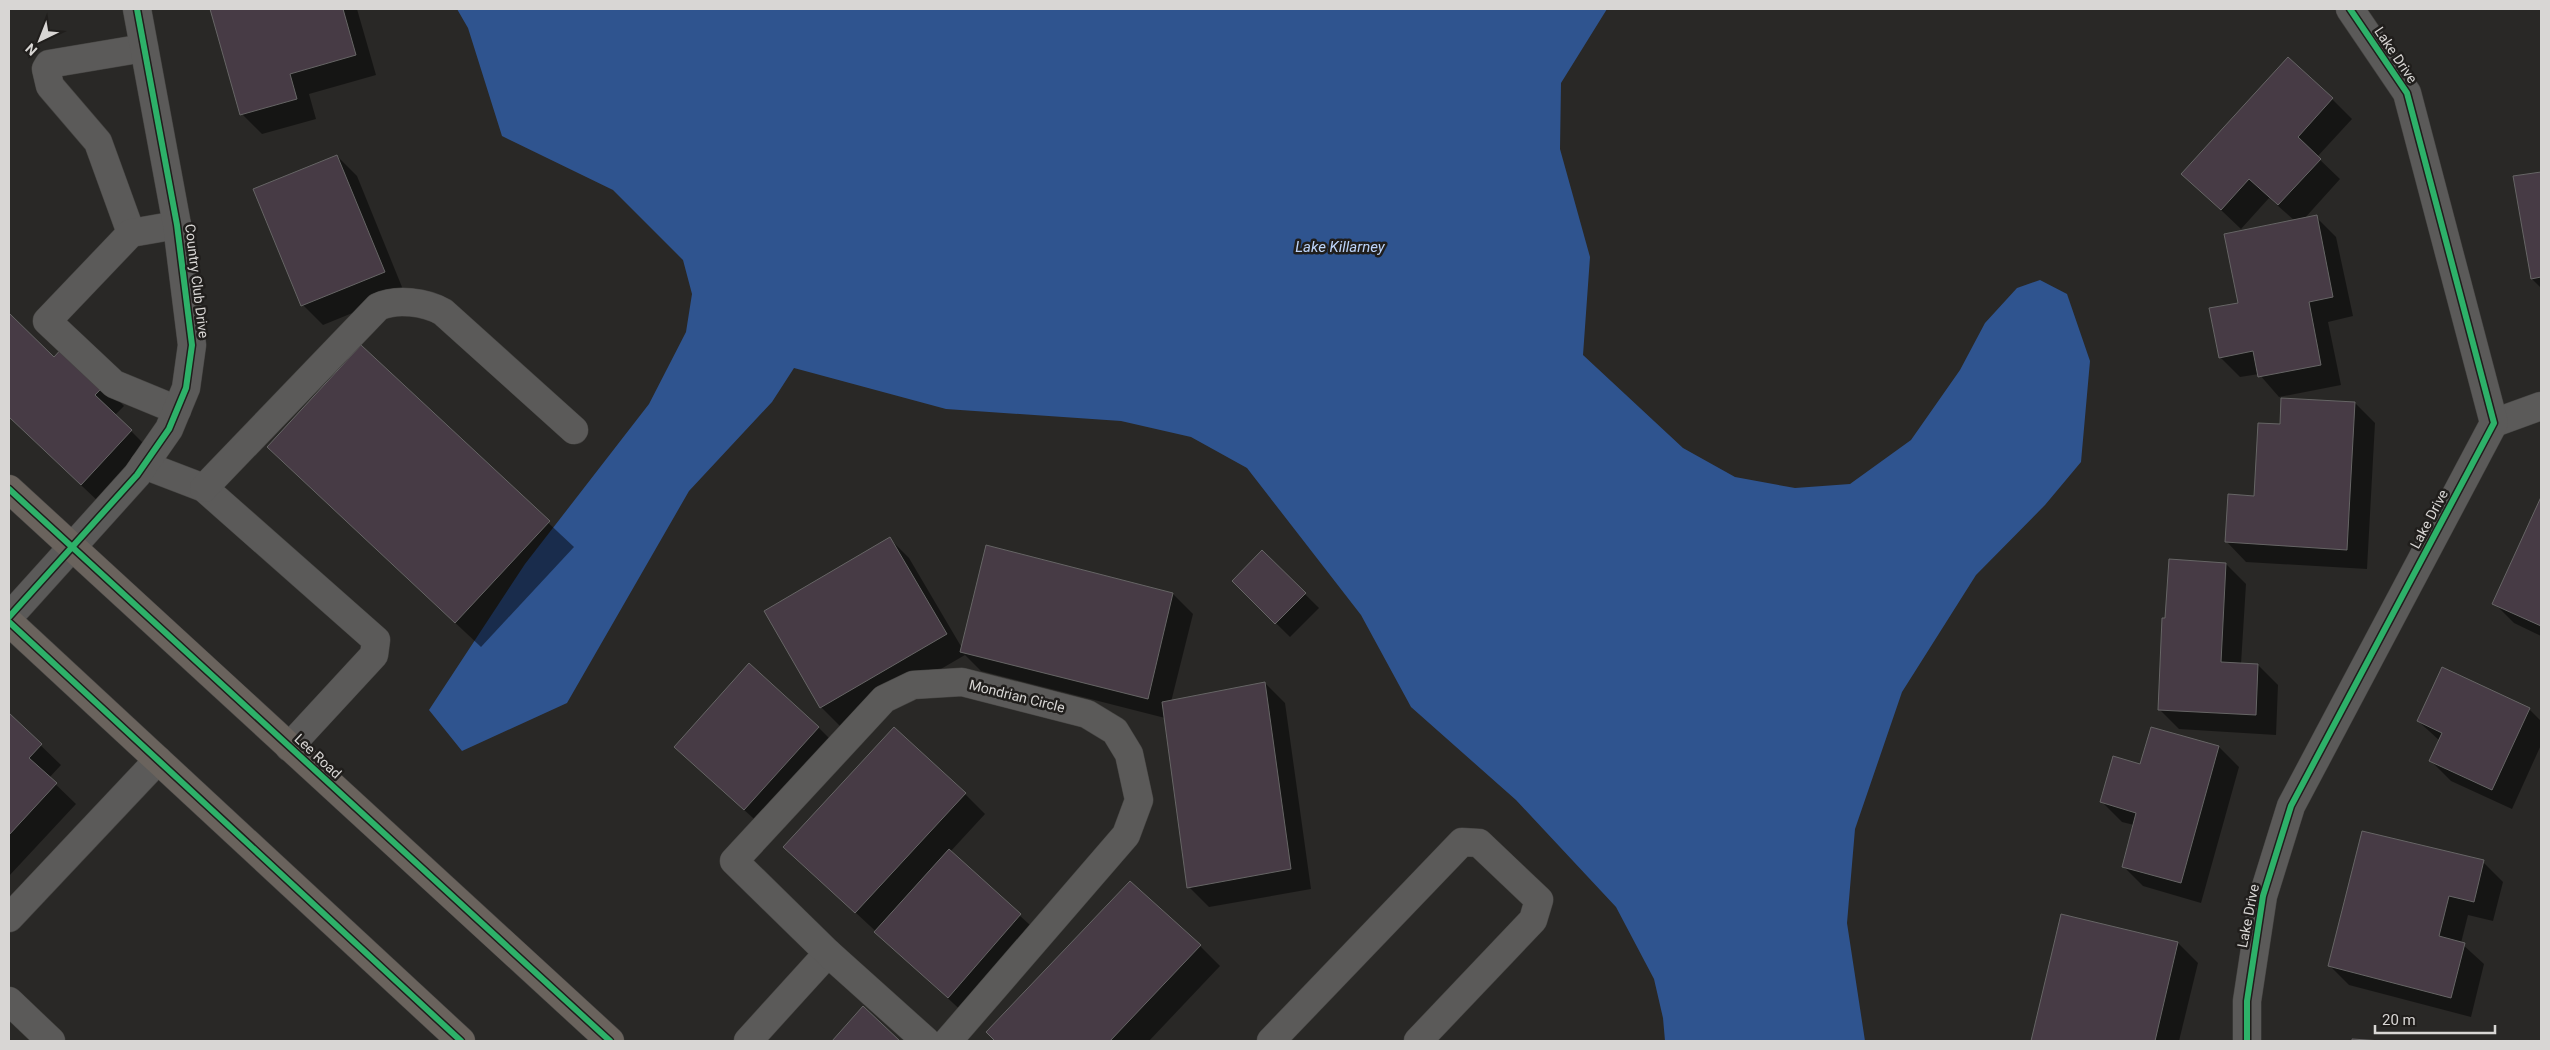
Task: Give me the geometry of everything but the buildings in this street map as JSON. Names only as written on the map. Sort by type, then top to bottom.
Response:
[{"type":"main road","name":"Lee Road","points":[[9,489],[610,1041]]},
{"type":"main road","points":[[9,622],[461,1041]]},
{"type":"street","name":"Country Club Drive","points":[[9,617],[144,466],[169,429],[186,388],[192,345],[177,225],[137,9]]},
{"type":"street","name":"Lake Drive","points":[[2246,1041],[2246,1001],[2263,896],[2291,806],[2494,423],[2407,94],[2350,9]]},
{"type":"street","points":[[131,233],[98,142],[50,86],[46,69],[49,64],[144,48]]},
{"type":"street","points":[[177,225],[131,233],[47,321],[114,384],[177,410]]},
{"type":"street","points":[[204,488],[378,307],[386,303],[430,304],[443,312],[574,430]]},
{"type":"street","points":[[2494,423],[2541,406]]},
{"type":"street","points":[[144,466],[204,488],[376,640],[374,655],[289,747]]},
{"type":"street","name":"Mondrian Circle","points":[[926,1041],[828,953],[734,861],[884,699],[913,685],[962,682],[1087,714],[1115,731],[1129,754],[1140,800],[1126,836],[948,1041]]},
{"type":"street","points":[[9,918],[158,760]]},
{"type":"street","points":[[1271,1041],[1462,842],[1479,843],[1539,900],[1533,920],[1418,1041]]},
{"type":"street","points":[[748,1041],[828,953]]},
{"type":"street","points":[[9,1002],[51,1041]]},
{"type":"water","name":"Lake Killarney","points":[[457,9],[1607,9],[1561,83],[1560,149],[1590,257],[1583,355],[1683,448],[1735,477],[1795,488],[1850,484],[1911,440],[1960,370],[1985,323],[2017,288],[2040,280],[2067,294],[2090,361],[2081,462],[2045,505],[1976,575],[1902,692],[1855,829],[1847,923],[1865,1041],[1665,1041],[1663,1018],[1654,979],[1616,907],[1516,800],[1411,707],[1361,615],[1247,468],[1191,437],[1121,421],[946,409],[794,368],[772,402],[689,491],[567,703],[462,751],[429,710],[525,564],[649,404],[686,332],[692,294],[683,260],[613,190],[502,136],[468,28]]},
{"type":"cycle path","points":[[9,617],[137,475],[169,429],[186,388],[192,345],[177,225],[137,9]]},
{"type":"cycle path","points":[[2247,1041],[2247,1001],[2263,896],[2291,806],[2494,423],[2407,93],[2350,9]]},
{"type":"cycle path","points":[[9,489],[610,1041]]},
{"type":"cycle path","points":[[9,622],[461,1041]]}]
